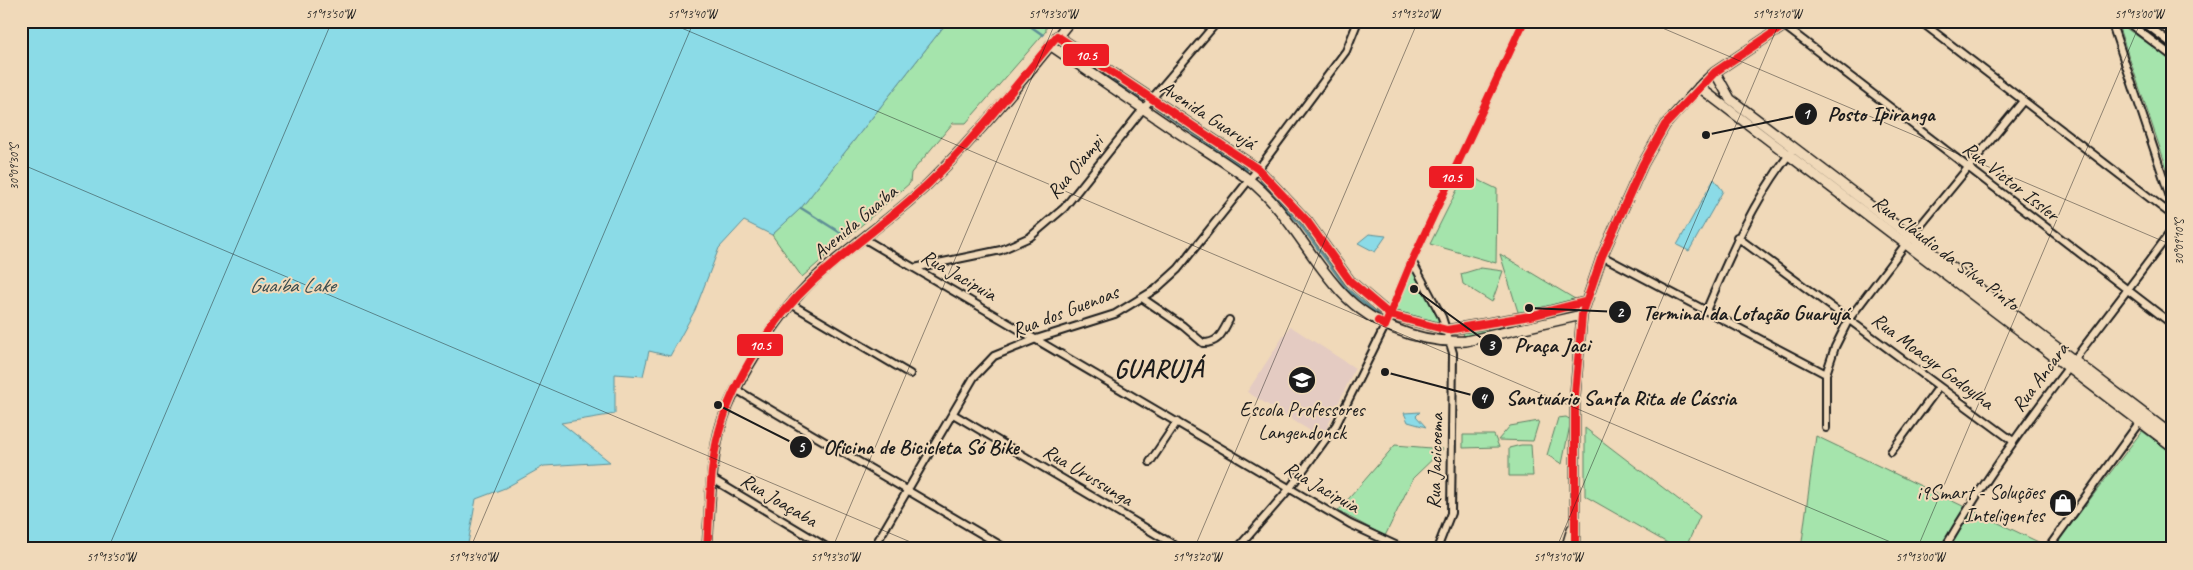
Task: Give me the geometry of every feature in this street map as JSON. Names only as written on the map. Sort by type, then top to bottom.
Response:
[{"type":"street","name":"Avenida Guaíba","points":[[707,549],[711,478],[720,431],[737,390],[761,347],[790,304],[810,283],[927,185],[976,133],[1070,21]]},
{"type":"street","name":"Rua Oiampi","points":[[914,268],[1000,250],[1030,237],[1064,208],[1143,109],[1218,21]]},
{"type":"street","name":"Rua dos Guenoas","points":[[874,549],[974,377],[994,356],[1036,339],[1115,314],[1156,289],[1178,270],[1258,169],[1346,51],[1358,21]]},
{"type":"street","points":[[1237,549],[1290,488],[1336,425],[1385,326],[1412,261],[1524,21]]},
{"type":"street","points":[[1920,21],[2172,216]]},
{"type":"street","points":[[2111,21],[2172,203]]},
{"type":"street","points":[[2126,21],[2172,56]]},
{"type":"street","points":[[2142,21],[2172,44]]},
{"type":"street","points":[[1575,549],[1575,395],[1582,315],[1602,256],[1643,164],[1665,125],[1698,87],[1715,72],[1784,23]]},
{"type":"street","name":"Rua Victor Issler","points":[[1784,23],[1968,168],[2172,324]]},
{"type":"street","name":"Avenida Guarujá","points":[[1057,36],[1258,169],[1307,221],[1350,281],[1390,315],[1417,324],[1447,330],[1530,316],[1585,302]]},
{"type":"street","name":"Avenida Guarujá","points":[[1050,45],[1249,180],[1292,225],[1334,284],[1347,298],[1385,326],[1414,336],[1450,342],[1466,341],[1582,315]]},
{"type":"street","name":"Rua Cláudio da Silva Pinto","points":[[1715,72],[1730,99],[1792,151],[2142,418],[2172,446]]},
{"type":"street","name":"Rua Cláudio da Silva Pinto","points":[[1698,87],[1792,151]]},
{"type":"street","points":[[1826,428],[1826,374],[1835,347],[1849,319],[1909,241],[2023,102]]},
{"type":"street","points":[[1706,311],[1738,236],[1759,197],[1792,151]]},
{"type":"street","name":"Rua Ancara","points":[[1944,549],[1968,508],[2013,441],[2070,364],[2128,291],[2172,230]]},
{"type":"street","name":"Rua Moacyr Godoylha","points":[[1738,236],[2013,441]]},
{"type":"street","name":"Rua Jacipuia","points":[[862,238],[1350,524],[1404,549]]},
{"type":"street","points":[[1602,256],[1826,374]]},
{"type":"street","name":"Rua Jacicoema","points":[[1412,261],[1447,330],[1454,353],[1451,513],[1437,549]]},
{"type":"street","points":[[1142,298],[1183,326],[1203,343],[1213,343],[1219,339],[1229,320]]},
{"type":"street","points":[[790,304],[910,374]]},
{"type":"street","points":[[1891,452],[1939,387]]},
{"type":"street","points":[[737,390],[1007,549]]},
{"type":"street","name":"Rua Urussunga","points":[[953,414],[1181,549]]},
{"type":"street","points":[[2049,547],[2142,418]]},
{"type":"street","name":"Rua Cláudio da Silva Pinto","points":[[2142,418],[2172,435]]},
{"type":"street","points":[[1150,462],[1177,422]]},
{"type":"street","name":"Rua Joaçaba","points":[[711,478],[830,549]]},
{"type":"street","points":[[1566,549],[1575,520]]},
{"type":"shaded area","name":"Escola Professores Langendonck","points":[[1290,326],[1355,368],[1322,438],[1247,392]]},
{"type":"green space","points":[[948,21],[1046,21],[1046,31],[966,123],[953,123],[911,173],[910,183],[802,277],[772,235],[801,208]]},
{"type":"green space","points":[[2117,22],[2172,60],[2172,183]]},
{"type":"green space","points":[[1468,175],[1497,189],[1496,263],[1430,244],[1457,190]]},
{"type":"green space","points":[[1500,254],[1575,299],[1570,304],[1519,315]]},
{"type":"green space","points":[[1412,267],[1440,323],[1396,312]]},
{"type":"green space","points":[[1481,268],[1503,271],[1492,302],[1463,284],[1461,274]]},
{"type":"green space","points":[[1567,309],[1569,315],[1464,338],[1463,332]]},
{"type":"green space","points":[[1566,417],[1571,420],[1562,464],[1547,455],[1558,418]]},
{"type":"green space","points":[[1539,421],[1533,441],[1498,440],[1510,426]]},
{"type":"green space","points":[[1585,428],[1700,516],[1685,549],[1678,549],[1585,496]]},
{"type":"green space","points":[[2142,431],[2172,453],[2172,549],[2088,549],[2056,544]]},
{"type":"green space","points":[[1463,435],[1494,435],[1499,447],[1463,448]]},
{"type":"green space","points":[[1816,436],[2053,549],[1801,549]]},
{"type":"green space","points":[[1395,445],[1443,449],[1413,478],[1385,536],[1338,511]]},
{"type":"green space","points":[[1531,445],[1533,476],[1509,476],[1509,448]]},
{"type":"water","name":"Guaíba Lake","points":[[21,21],[948,21],[801,208],[772,235],[744,221],[719,248],[695,310],[670,356],[649,351],[643,376],[615,374],[615,414],[561,423],[610,462],[544,466],[505,488],[476,499],[467,549],[21,549]]},
{"type":"water","points":[[1714,179],[1723,191],[1689,251],[1677,245]]},
{"type":"water","points":[[1369,234],[1386,236],[1375,252],[1358,243]]},
{"type":"water","points":[[1420,412],[1416,416],[1426,427],[1408,422],[1404,413]]},
{"type":"waterway","points":[[1023,21],[1043,35]]},
{"type":"waterway","points":[[1066,50],[1143,100]]},
{"type":"waterway","points":[[1156,108],[1247,170]]},
{"type":"waterway","points":[[1261,181],[1300,224],[1348,290],[1379,315]]},
{"type":"waterway","points":[[801,208],[847,237]]},
{"type":"transit line","name":"10.5","points":[[1378,321],[1385,326],[1412,261],[1524,21]]},
{"type":"transit line","name":"10.5","points":[[1575,549],[1575,395],[1582,315],[1602,256],[1643,164],[1665,125],[1715,72],[1791,21]]},
{"type":"transit line","name":"10.5","points":[[707,549],[712,475],[719,432],[734,392],[756,351],[783,313],[812,282],[914,197],[945,167],[994,112],[1057,36],[1258,169],[1307,221],[1350,281],[1390,315],[1447,330],[1530,316],[1585,302]]},
{"type":"place","name":"Posto Ipiranga","points":[[1706,135]]},
{"type":"place","name":"Praça Jaci","points":[[1414,289]]},
{"type":"place","name":"Terminal da Lotação Guarujá","points":[[1529,308]]},
{"type":"place","name":"Santuário Santa Rita de Cássia","points":[[1385,372]]},
{"type":"place","name":"Escola Professores Langendonck","points":[[1302,380]]},
{"type":"place","name":"Oficina de Bicicleta Só Bike","points":[[718,405]]},
{"type":"place","name":"i9Smart - Soluções Inteligentes","points":[[2063,503]]},
{"type":"district","name":"GUARUJÁ","points":[[1159,369]]}]
